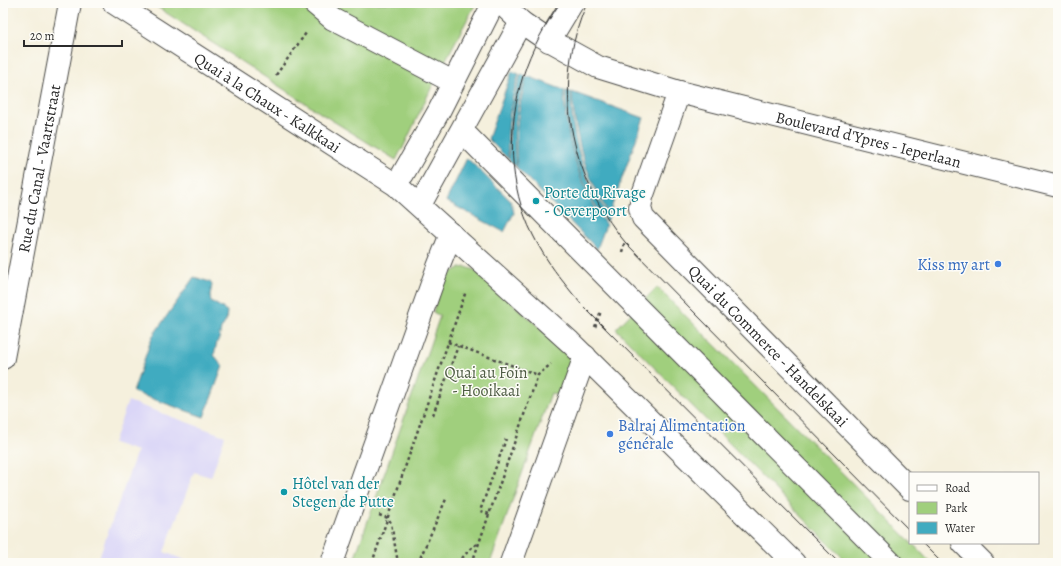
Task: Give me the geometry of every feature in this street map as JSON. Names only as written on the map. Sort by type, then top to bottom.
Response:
[{"type":"street","name":"Rue du Canal - Vaartstraat","points":[[3,358],[70,3]]},
{"type":"street","name":"Quai à la Chaux - Kalkkaai","points":[[114,3],[396,185],[420,205]]},
{"type":"street","points":[[549,41],[572,3]]},
{"type":"street","points":[[319,7],[333,19],[453,82]]},
{"type":"street","points":[[403,174],[445,116],[453,82],[496,7],[549,41],[598,67],[678,92]]},
{"type":"street","points":[[521,22],[420,205],[585,356],[794,563]]},
{"type":"street","name":"Boulevard d'Ypres - Ieperlaan","points":[[678,92],[1058,186]]},
{"type":"street","name":"Quai du Commerce - Handelskaai","points":[[678,92],[642,197],[640,208],[643,218],[909,488]]},
{"type":"street","points":[[468,137],[891,563]]},
{"type":"street","points":[[332,563],[451,234]]},
{"type":"street","points":[[511,563],[585,356]]},
{"type":"street","points":[[964,544],[983,563]]},
{"type":"path","points":[[275,77],[319,7]]},
{"type":"path","points":[[372,563],[466,290]]},
{"type":"path","points":[[448,342],[538,375]]},
{"type":"path","points":[[433,415],[458,346]]},
{"type":"path","points":[[472,563],[538,375],[552,364]]},
{"type":"path","points":[[489,514],[480,511],[506,439]]},
{"type":"path","points":[[418,563],[447,497]]},
{"type":"path","points":[[352,505],[388,518],[391,523],[398,563]]},
{"type":"path","points":[[458,563],[470,549],[479,542]]},
{"type":"shaded area","points":[[128,401],[225,436],[211,477],[194,472],[164,552],[192,563],[97,563],[137,451],[113,443]]},
{"type":"green space","points":[[151,3],[476,3],[435,80],[396,160],[325,116]]},
{"type":"green space","name":"Quai au Foin - Hooikaai","points":[[466,267],[475,270],[569,354],[571,363],[560,396],[551,393],[490,563],[353,563],[440,316],[433,312],[440,290],[447,277],[452,272]]},
{"type":"green space","points":[[657,287],[909,540],[909,544],[913,544],[931,563],[848,563],[616,329]]},
{"type":"water","points":[[512,71],[519,74],[509,116],[508,159],[488,139]]},
{"type":"water","points":[[521,74],[526,76],[517,110],[514,144],[516,167],[509,160],[509,138],[513,106]]},
{"type":"water","points":[[527,76],[564,90],[567,126],[575,160],[588,193],[606,225],[597,249],[517,168],[516,144],[518,122],[521,99]]},
{"type":"water","points":[[566,91],[571,92],[573,125],[580,157],[592,188],[609,216],[607,222],[597,208],[589,192],[576,160],[568,126]]},
{"type":"water","points":[[572,92],[644,118],[609,214],[594,185],[583,156],[573,109]]},
{"type":"water","points":[[467,158],[511,201],[514,213],[504,232],[446,201]]},
{"type":"water","points":[[194,277],[210,282],[212,285],[210,296],[211,301],[227,311],[226,321],[221,329],[214,355],[223,366],[204,417],[133,392],[152,337]]},
{"type":"tram line","points":[[560,3],[534,47],[523,76],[514,115],[513,156],[515,177],[519,197],[533,235],[549,262],[581,304],[839,563]]},
{"type":"tram line","points":[[587,3],[576,34],[570,65],[568,97],[572,128],[579,158],[590,188],[606,216],[625,242],[909,530]]},
{"type":"tram line","points":[[923,544],[942,563]]},
{"type":"place","name":"Porte du Rivage - Oeverpoort","points":[[536,201]]},
{"type":"place","name":"Kiss my art","points":[[998,264]]},
{"type":"place","name":"Balraj Alimentation générale","points":[[610,434]]},
{"type":"place","name":"Hôtel van der Stegen de Putte","points":[[284,492]]}]
